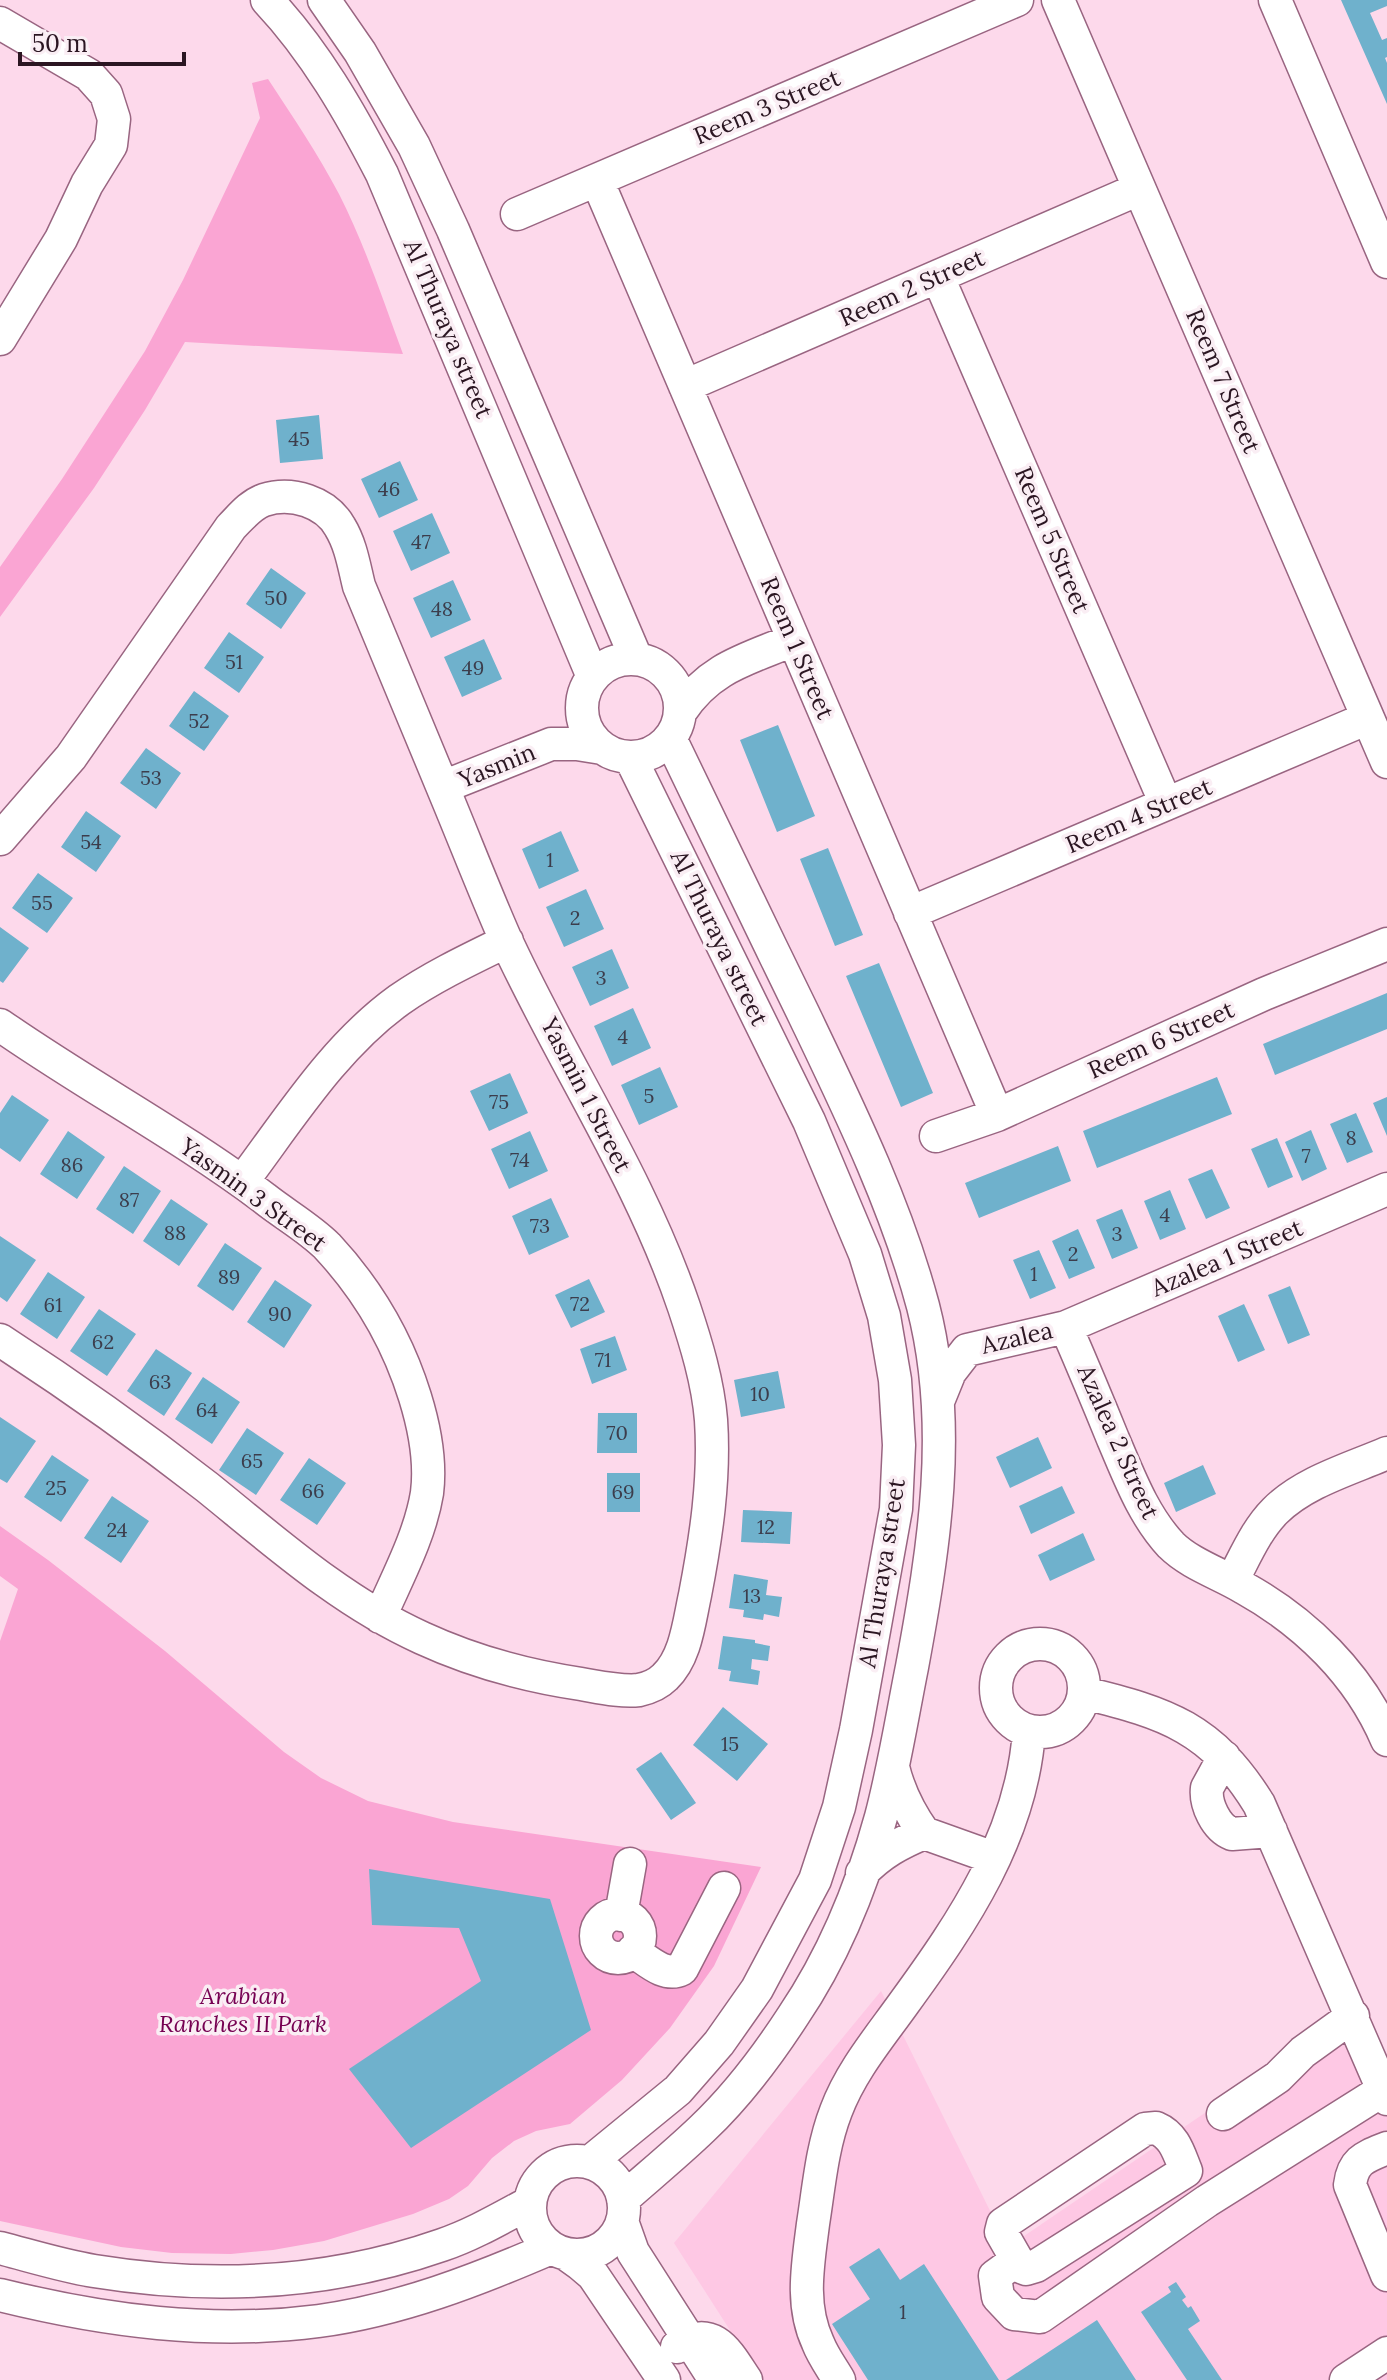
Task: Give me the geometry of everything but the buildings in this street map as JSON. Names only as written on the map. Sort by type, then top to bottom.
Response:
[{"type":"street","name":"Al Thuraya street","points":[[267,0],[313,57],[351,114],[382,174],[588,689]]},
{"type":"street","name":"Al Thuraya street","points":[[324,0],[360,52],[414,146],[453,230],[619,622],[648,662]]},
{"type":"street","name":"Reem 3 Street","points":[[517,214],[1017,0]]},
{"type":"street","name":"Reem 7 Street","points":[[1058,0],[1387,762]]},
{"type":"street","points":[[1275,0],[1387,262]]},
{"type":"street","points":[[0,23],[52,55],[78,83],[93,110],[96,141],[87,184],[61,239],[0,339]]},
{"type":"street","name":"Reem 1 Street","points":[[597,180],[997,1115]]},
{"type":"street","name":"Reem 2 Street","points":[[685,386],[1139,189]]},
{"type":"street","name":"Reem 5 Street","points":[[938,277],[1166,804]]},
{"type":"street","name":"Yasmin 1 Street","points":[[0,839],[71,757],[211,557],[248,530],[270,520],[294,519],[316,527],[333,544],[359,586],[507,941],[648,1217],[676,1284],[697,1347],[711,1419],[710,1488],[704,1553],[689,1625],[687,1669],[668,1694],[653,1700],[636,1701],[600,1688],[510,1670],[424,1639],[380,1617],[322,1578],[121,1422],[0,1340]]},
{"type":"street","points":[[718,671],[688,673],[648,662],[620,659],[588,689],[583,715],[586,728],[593,739],[616,753],[645,755],[659,749],[696,690],[718,671],[793,640]]},
{"type":"street","points":[[648,662],[672,678],[679,694],[676,725]]},
{"type":"street","name":"Yasmin","points":[[551,744],[570,724],[588,689]]},
{"type":"street","name":"Reem 4 Street","points":[[910,913],[1368,718]]},
{"type":"street","name":"Al Thuraya street","points":[[623,2210],[705,2127],[753,2072],[795,2014],[844,1921],[880,1820],[893,1767],[927,1585],[940,1438],[939,1399],[924,1310],[901,1232],[847,1104],[676,725]]},
{"type":"street","name":"Yasmin","points":[[443,787],[551,744],[577,744],[616,753]]},
{"type":"street","name":"Al Thuraya street","points":[[590,2162],[678,2090],[719,2043],[757,1989],[815,1880],[839,1807],[859,1714],[896,1509],[899,1445],[895,1380],[884,1316],[865,1254],[809,1121],[616,753]]},
{"type":"street","points":[[242,1182],[341,1052],[372,1022],[429,981],[507,941]]},
{"type":"street","name":"Reem 6 Street","points":[[936,1136],[997,1115],[1264,994],[1387,944]]},
{"type":"street","name":"Yasmin 3 Street","points":[[0,1025],[242,1182],[324,1244],[357,1281],[386,1325],[405,1363],[418,1408],[426,1447],[427,1492],[414,1538],[380,1617]]},
{"type":"street","name":"Azalea 1 Street","points":[[1066,1327],[1387,1189]]},
{"type":"street","name":"Azalea","points":[[924,1310],[943,1333],[967,1350]]},
{"type":"street","name":"Azalea","points":[[939,1399],[950,1372],[967,1350],[1066,1327]]},
{"type":"street","name":"Azalea 2 Street","points":[[1066,1327],[1138,1497],[1153,1524],[1174,1548],[1277,1608],[1313,1637],[1360,1690],[1384,1726]]},
{"type":"street","points":[[1232,1581],[1262,1526],[1276,1510],[1292,1497],[1387,1453]]},
{"type":"street","points":[[1041,1644],[1059,1648],[1073,1659],[1082,1674],[1084,1693],[1078,1711],[1065,1725],[1047,1732],[1029,1731],[1012,1723],[1001,1709],[996,1691],[998,1673],[1008,1657],[1023,1647],[1041,1644]]},
{"type":"street","points":[[1017,2260],[995,2276],[998,2297],[1014,2314],[1040,2317],[1207,2201],[1385,2094],[1259,1804],[1244,1779],[1196,1733],[1163,1715],[1084,1693]]},
{"type":"street","points":[[839,2380],[817,2342],[808,2314],[806,2284],[822,2165],[833,2121],[854,2073],[952,1936],[975,1898],[1019,1792],[1029,1731]]},
{"type":"street","points":[[1224,1757],[1206,1794],[1221,1828],[1232,1834],[1271,1831]]},
{"type":"street","name":"Al Thuraya street","points":[[893,1767],[903,1799],[924,1833]]},
{"type":"street","points":[[862,1873],[891,1847],[924,1833],[994,1858]]},
{"type":"street","points":[[630,1864],[621,1915],[629,1917],[639,1930],[638,1945],[633,1951],[668,1972],[682,1969],[724,1888]]},
{"type":"street","points":[[1223,2114],[1278,2077],[1306,2069],[1357,2027]]},
{"type":"street","points":[[1186,2171],[1031,2269],[1021,2267],[1001,2232],[1003,2224],[1145,2129],[1156,2128],[1166,2132],[1186,2171],[1207,2201]]},
{"type":"street","points":[[1387,2148],[1359,2161],[1351,2172],[1350,2185],[1387,2275]]},
{"type":"street","points":[[730,2380],[695,2339],[633,2252],[617,2183],[605,2170],[590,2162],[573,2161],[557,2165],[544,2174],[534,2188],[529,2203],[534,2229],[541,2240],[593,2275],[654,2375],[695,2339],[716,2341],[746,2380]]},
{"type":"street","points":[[0,2248],[92,2270],[164,2280],[236,2282],[302,2277],[365,2267],[445,2244],[529,2203]]},
{"type":"street","points":[[0,2295],[61,2310],[180,2326],[256,2326],[320,2321],[462,2285],[558,2251],[580,2256],[594,2252],[607,2245],[616,2234],[623,2210]]},
{"type":"street","points":[[695,2339],[715,2380]]},
{"type":"street","points":[[1346,2380],[1387,2353]]},
{"type":"shaded area","points":[[881,1991],[1008,2247],[1343,2019],[1387,2105],[1387,2380],[762,2380],[674,2243]]},
{"type":"green space","points":[[268,79],[339,194],[403,354],[185,342],[94,488],[0,617],[0,567],[62,479],[145,351],[183,280],[260,118],[252,83]]},
{"type":"green space","name":"Arabian Ranches II Park","points":[[0,1526],[165,1651],[284,1752],[321,1778],[368,1801],[453,1822],[761,1867],[714,1966],[670,2028],[622,2080],[570,2124],[536,2131],[514,2141],[492,2158],[468,2186],[449,2199],[413,2214],[324,2241],[231,2254],[172,2253],[121,2247],[0,2221],[0,1641],[18,1589],[0,1576]]}]
